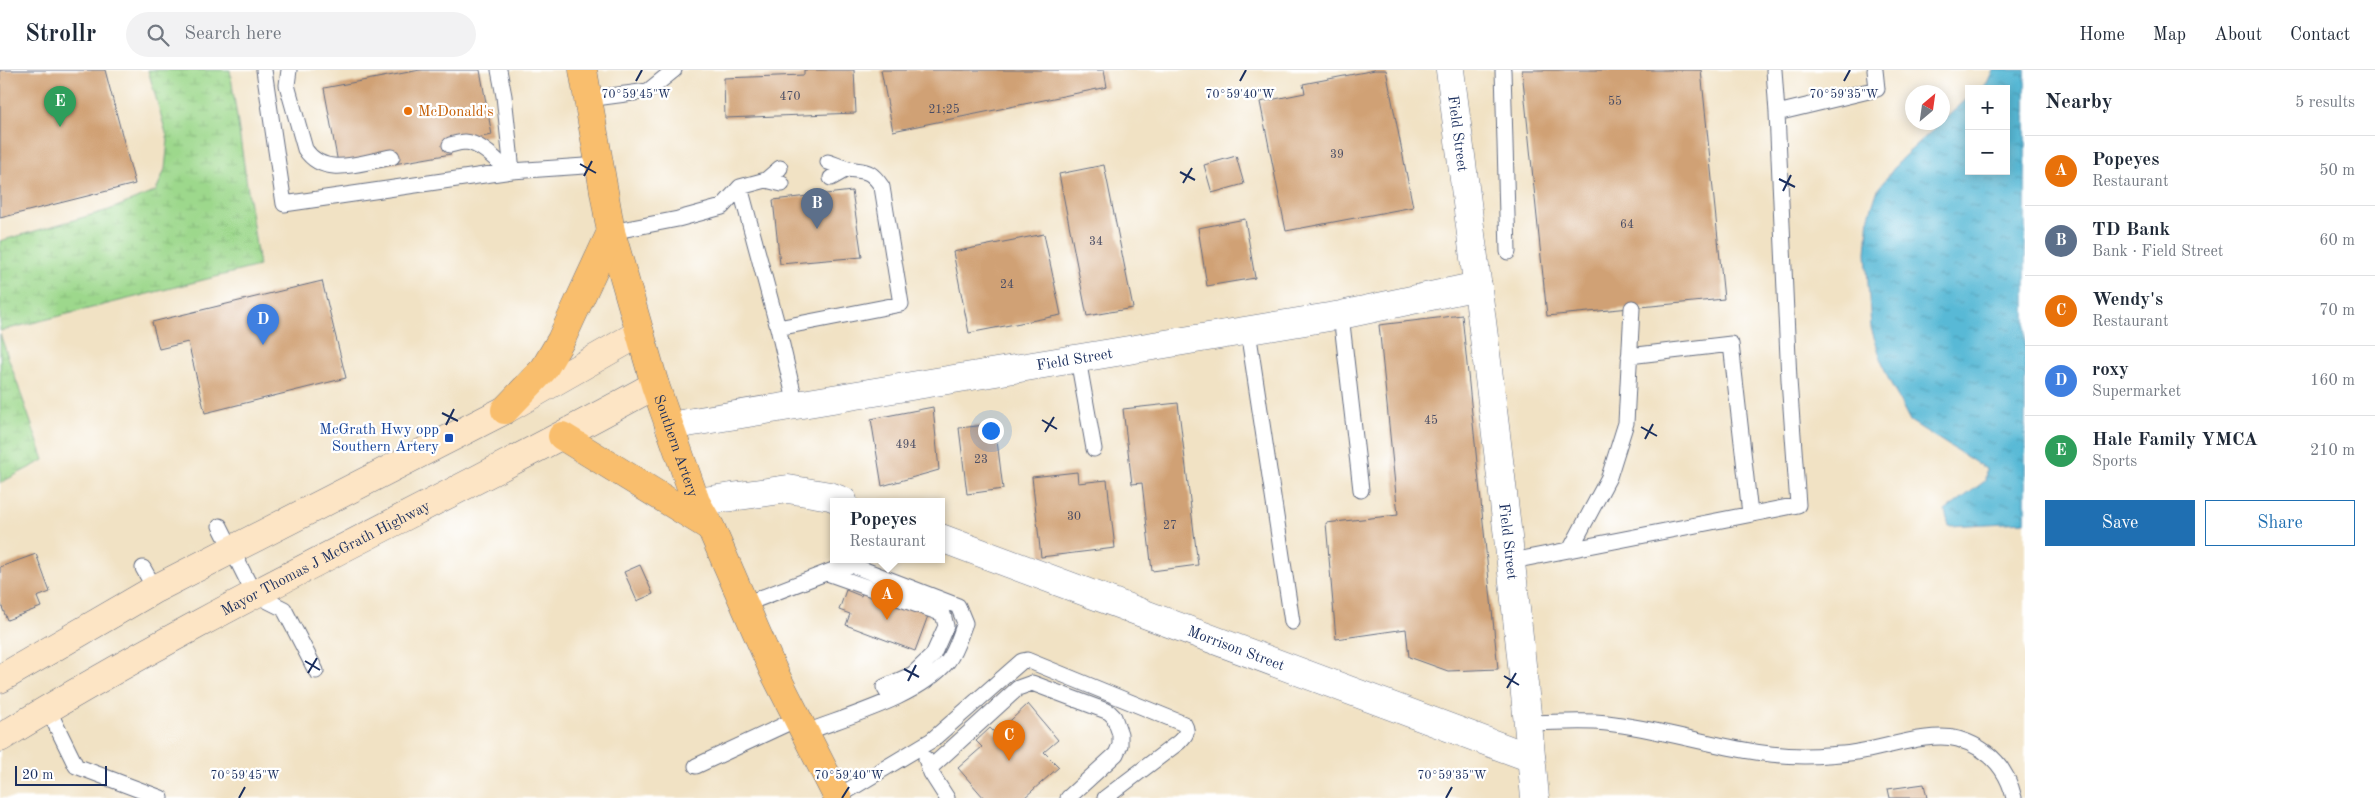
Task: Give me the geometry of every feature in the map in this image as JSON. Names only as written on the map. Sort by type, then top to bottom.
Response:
[{"type":"main road","name":"Southern Artery","points":[[583,70],[611,232],[655,385],[669,426],[696,502],[711,528],[800,726],[837,798]]},
{"type":"main road","points":[[505,410],[544,369],[561,340],[611,232]]},
{"type":"main road","points":[[0,679],[149,578],[226,537],[505,410],[640,333]]},
{"type":"main road","name":"Mayor Thomas J McGrath Highway","points":[[0,738],[162,643],[562,436],[655,385]]},
{"type":"main road","points":[[562,436],[588,454],[652,490],[711,528]]},
{"type":"street","name":"Field Street","points":[[1450,70],[1512,562],[1535,798]]},
{"type":"street","name":"Field Street","points":[[669,426],[1341,316],[1478,286]]},
{"type":"street","points":[[696,502],[788,489],[830,498]]},
{"type":"street","name":"Morrison Street","points":[[945,539],[1531,758]]},
{"type":"lane","points":[[264,70],[284,204],[509,171],[599,165]]},
{"type":"lane","points":[[289,70],[287,85],[304,149],[310,157],[327,167],[392,157]]},
{"type":"lane","points":[[499,70],[505,104],[509,171]]},
{"type":"lane","points":[[588,99],[648,91],[674,70]]},
{"type":"lane","points":[[1503,70],[1508,252]]},
{"type":"lane","points":[[1512,562],[1798,504],[1789,380],[1774,70]]},
{"type":"lane","points":[[1777,113],[1877,89],[1874,70]]},
{"type":"lane","points":[[450,145],[466,142],[472,144],[509,171]]},
{"type":"lane","points":[[778,328],[901,304],[882,187],[875,177],[864,169],[847,169],[828,162]]},
{"type":"lane","points":[[611,232],[678,220],[722,207],[740,187],[766,180],[780,168]]},
{"type":"lane","points":[[831,178],[847,169]]},
{"type":"lane","points":[[766,180],[782,184]]},
{"type":"lane","points":[[740,187],[778,328],[796,405]]},
{"type":"lane","points":[[1570,550],[1609,478],[1626,423],[1632,308]]},
{"type":"lane","points":[[1341,316],[1361,490]]},
{"type":"lane","points":[[1248,331],[1292,622]]},
{"type":"lane","points":[[1629,356],[1731,344],[1750,514]]},
{"type":"lane","points":[[1078,359],[1094,449]]},
{"type":"lane","points":[[226,537],[254,594],[284,609],[316,671]]},
{"type":"lane","points":[[696,766],[800,726],[891,699],[930,678],[948,661],[965,623],[958,606],[849,564],[744,604]]},
{"type":"lane","points":[[837,798],[932,740],[1022,661],[1033,662],[1184,724],[1187,729],[1186,734],[1180,742],[1105,798]]},
{"type":"lane","points":[[929,769],[1018,688],[1032,683],[1109,712],[1118,725],[1120,745],[1116,754],[1068,798]]},
{"type":"lane","points":[[48,709],[76,766],[161,798]]},
{"type":"lane","points":[[1528,723],[1607,723],[1743,752],[1817,756],[1856,753],[1934,738],[1957,739],[1981,748],[1999,762],[2010,780],[2014,798]]},
{"type":"lane","points":[[922,746],[929,769],[947,798]]},
{"type":"green space","points":[[148,70],[230,70],[259,266],[0,331],[0,241],[109,210],[156,191],[165,169],[168,140]]},
{"type":"green space","points":[[0,334],[44,460],[0,483]]},
{"type":"water","points":[[1993,70],[2025,70],[2025,522],[1949,526],[1945,511],[1985,481],[1986,469],[1910,421],[1886,374],[1871,328],[1866,253],[1869,216],[1878,189],[1901,159],[1933,130],[1950,130],[1950,114],[1965,101],[1965,175],[2010,175],[2010,85],[1984,85]]},
{"type":"building","points":[[0,70],[105,70],[135,184],[0,218]]},
{"type":"building","name":"McDonald's","points":[[420,70],[480,70],[492,135],[449,143],[451,154],[394,164],[338,163],[324,88]]},
{"type":"building","points":[[804,70],[854,70],[856,113],[725,118],[724,78],[804,75]]},
{"type":"building","points":[[881,70],[1104,70],[1107,87],[893,131]]},
{"type":"building","points":[[1375,70],[1386,70],[1413,207],[1286,231],[1260,102],[1305,93],[1303,84]]},
{"type":"building","points":[[1522,70],[1701,70],[1724,299],[1547,316]]},
{"type":"building","points":[[1236,156],[1244,184],[1212,193],[1204,165]]},
{"type":"building","points":[[1104,165],[1133,308],[1087,316],[1059,174]]},
{"type":"building","points":[[852,191],[862,257],[780,264],[773,200]]},
{"type":"building","points":[[1245,219],[1255,278],[1207,286],[1198,228]]},
{"type":"building","points":[[1044,234],[1061,315],[969,333],[953,252]]},
{"type":"building","points":[[322,281],[346,378],[205,413],[188,342],[159,349],[152,322]]},
{"type":"building","points":[[1462,315],[1498,669],[1448,671],[1409,657],[1406,629],[1336,639],[1326,523],[1398,515],[1379,325]]},
{"type":"building","points":[[1178,403],[1198,565],[1152,571],[1142,483],[1132,484],[1123,409]]},
{"type":"building","points":[[933,407],[939,470],[882,486],[871,419]]},
{"type":"building","points":[[995,424],[1003,489],[967,494],[959,428]]},
{"type":"building","points":[[1077,472],[1078,483],[1107,480],[1115,548],[1041,557],[1032,477]]},
{"type":"building","points":[[36,554],[50,592],[37,597],[41,607],[7,620],[0,602],[0,567]]},
{"type":"building","points":[[640,565],[653,594],[637,601],[624,572]]},
{"type":"building","points":[[864,589],[929,613],[915,651],[846,625],[850,614],[839,610],[846,590],[861,596]]},
{"type":"building","points":[[1028,704],[1058,740],[1044,752],[1059,767],[1024,798],[984,798],[958,768],[982,747],[976,741],[990,728],[996,734]]},
{"type":"building","points":[[1924,784],[1927,798],[1890,798],[1888,789]]},
{"type":"place","name":"McDonald's","points":[[408,111]]},
{"type":"place","name":"Hale Family YMCA","points":[[60,127]]},
{"type":"place","name":"TD Bank","points":[[817,229]]},
{"type":"place","name":"roxy","points":[[263,345]]},
{"type":"place","name":"McGrath Hwy opp Southern Artery","points":[[449,438]]},
{"type":"place","name":"Popeyes","points":[[887,620]]},
{"type":"place","name":"Wendy's","points":[[1009,761]]}]
